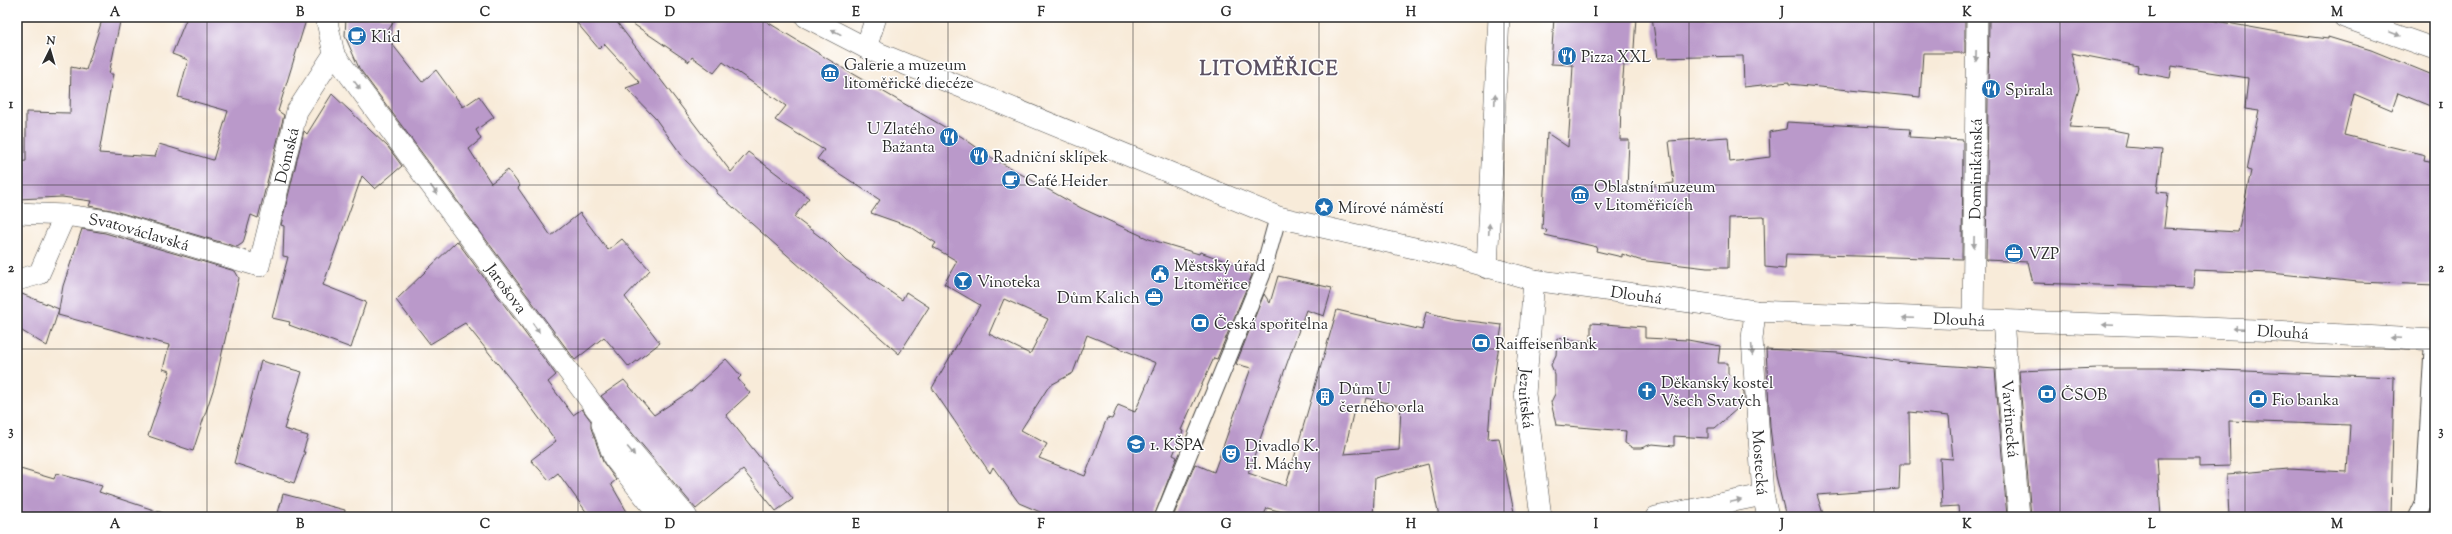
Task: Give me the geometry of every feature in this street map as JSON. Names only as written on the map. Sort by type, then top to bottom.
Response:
[{"type":"street","points":[[326,17],[334,54]]},
{"type":"street","points":[[806,17],[866,48],[1278,217],[1445,255],[1487,268],[1499,17]]},
{"type":"street","points":[[866,48],[876,17]]},
{"type":"street","name":"Dominikánská","points":[[1973,320],[1977,17]]},
{"type":"street","points":[[2344,17],[2435,49]]},
{"type":"street","name":"Dómská","points":[[259,266],[297,111],[334,54]]},
{"type":"street","name":"Jarošova","points":[[334,54],[597,410],[687,517]]},
{"type":"street","name":"Svatováclavská","points":[[17,213],[65,215],[108,221],[259,266]]},
{"type":"street","points":[[17,280],[39,274],[65,215]]},
{"type":"street","points":[[1163,517],[1262,275],[1278,217]]},
{"type":"street","name":"Dlouhá","points":[[1487,268],[1534,280],[1754,312],[2256,330],[2434,340]]},
{"type":"street","name":"Jezuitská","points":[[1534,280],[1525,394],[1541,517]]},
{"type":"street","name":"Mostecká","points":[[1754,312],[1752,339],[1763,495],[1768,517]]},
{"type":"street","name":"Vavřinecká","points":[[2003,321],[2019,517]]},
{"type":"street","points":[[2417,517],[2424,502],[2434,340]]},
{"type":"street","points":[[597,410],[614,458],[661,517]]},
{"type":"street","points":[[1656,517],[1763,495]]},
{"type":"building","points":[[103,17],[121,17],[109,74],[113,74],[99,153],[155,157],[159,144],[213,160],[228,111],[178,97],[188,60],[172,54],[187,17],[307,17],[278,111],[284,115],[258,218],[251,215],[243,243],[237,247],[111,210],[89,206],[91,201],[62,197],[17,199],[17,162],[26,161],[26,112],[70,113],[71,67],[86,70]]},
{"type":"building","points":[[346,17],[397,17],[385,35],[422,82],[436,70],[463,107],[479,96],[494,117],[476,130],[481,139],[469,149],[491,183],[508,170],[520,186],[518,188],[551,236],[580,213],[608,250],[622,239],[650,270],[625,297],[660,343],[629,367],[604,337],[575,360],[359,68],[345,36]]},
{"type":"building","points":[[572,17],[613,17],[731,172],[748,152],[809,198],[794,217],[827,242],[846,261],[902,300],[906,292],[929,307],[899,354],[717,193],[717,190],[686,161],[655,118],[626,88],[640,83],[604,44],[599,49]]},
{"type":"building","points":[[623,17],[759,17],[849,72],[962,137],[989,156],[1081,208],[1149,239],[1199,254],[1200,252],[1248,269],[1252,275],[1217,359],[1214,358],[1181,430],[1183,431],[1173,455],[1177,457],[1154,517],[1052,517],[1019,503],[993,467],[990,473],[932,388],[980,305],[944,284],[957,261],[933,247],[936,243],[911,227],[871,213],[880,200],[817,159],[824,150],[775,120],[786,106],[723,62],[714,73],[692,57],[689,62]],"holes":[[[1004,299],[1048,319],[1030,354],[989,334]],[[1087,335],[1156,363],[1135,412],[1118,405],[1112,419],[1107,418],[1085,476],[1039,458],[1047,444],[1021,430],[1049,386],[1073,373]]]},
{"type":"building","points":[[1554,17],[1636,17],[1633,64],[1624,65],[1621,101],[1620,140],[1629,140],[1627,190],[1674,183],[1669,141],[1728,137],[1730,162],[1770,157],[1769,132],[1786,129],[1787,122],[1910,129],[1909,137],[1963,140],[1962,259],[1786,254],[1785,269],[1765,267],[1764,217],[1729,218],[1728,268],[1707,268],[1639,260],[1622,254],[1622,257],[1596,251],[1597,247],[1545,235],[1547,230],[1542,229],[1547,133],[1568,147],[1573,65],[1551,64]]},
{"type":"building","points":[[1652,17],[1965,17],[1965,53],[1923,53],[1920,97],[1789,84],[1789,82],[1744,87],[1743,56],[1658,58]]},
{"type":"building","points":[[1989,17],[2194,17],[2283,33],[2328,39],[2328,37],[2371,50],[2435,76],[2435,108],[2398,93],[2392,110],[2354,94],[2344,135],[2425,155],[2424,160],[2435,162],[2435,285],[2358,282],[2271,273],[2194,270],[2193,288],[2033,283],[2028,262],[1986,260]],"holes":[[[2071,53],[2138,66],[2137,72],[2170,78],[2172,66],[2248,78],[2245,109],[2259,111],[2247,170],[2251,171],[2238,232],[2164,228],[2168,193],[2157,192],[2162,150],[2125,147],[2128,133],[2107,129],[2069,127],[2079,88]]]},
{"type":"building","points":[[332,94],[388,147],[402,166],[375,189],[362,176],[323,285],[366,302],[351,348],[289,325],[290,322],[272,318],[288,257],[283,256],[284,226],[281,225],[304,131],[307,134]]},
{"type":"building","points":[[82,229],[105,233],[235,271],[239,278],[215,384],[193,451],[148,436],[170,371],[163,369],[169,345],[58,315],[63,286]]},
{"type":"building","points":[[457,241],[556,375],[548,382],[573,415],[582,409],[591,421],[591,428],[603,462],[616,480],[611,484],[630,517],[590,517],[558,473],[549,480],[531,460],[556,441],[514,384],[465,323],[430,344],[396,300]]},
{"type":"building","points":[[1278,276],[1332,288],[1324,316],[1306,310],[1248,473],[1286,486],[1337,310],[1422,330],[1426,312],[1453,319],[1502,325],[1491,398],[1488,439],[1499,438],[1515,517],[1439,517],[1428,464],[1375,478],[1373,517],[1302,517],[1267,508],[1263,517],[1173,517],[1195,464],[1214,472],[1251,368],[1236,364],[1264,294],[1270,303]],"holes":[[[1366,398],[1401,406],[1399,450],[1344,454],[1355,405],[1364,406]]]},
{"type":"building","points":[[17,292],[59,309],[47,346],[17,328]]},
{"type":"building","name":"Děkanský kostel Všech Svatých","points":[[1591,323],[1645,327],[1645,338],[1688,340],[1720,346],[1718,363],[1728,363],[1728,373],[1744,392],[1744,403],[1715,428],[1708,428],[1708,438],[1674,436],[1674,446],[1652,444],[1641,448],[1633,448],[1625,443],[1626,431],[1556,425],[1551,402],[1555,394],[1555,375],[1551,365],[1556,355],[1557,338],[1591,342]]},
{"type":"building","points":[[1766,349],[1838,353],[1912,363],[1995,369],[2007,517],[1959,517],[1958,506],[1942,507],[1940,458],[1953,459],[1949,416],[1909,412],[1910,464],[1900,464],[1899,489],[1817,495],[1824,517],[1786,517],[1776,476],[1770,427]]},
{"type":"building","points":[[726,359],[741,376],[738,379],[750,393],[726,415],[793,499],[776,511],[743,470],[696,509],[601,396],[624,380],[654,415],[692,390]]},
{"type":"building","points":[[261,361],[302,372],[284,429],[308,436],[303,452],[305,452],[294,483],[234,463]]},
{"type":"building","points":[[2099,368],[2171,368],[2394,377],[2391,517],[2229,517],[2227,474],[2289,469],[2347,472],[2350,425],[2229,421],[2230,466],[2199,467],[2199,458],[2157,458],[2161,517],[2031,517],[2019,371]]},
{"type":"building","points":[[17,468],[54,479],[56,473],[102,486],[99,492],[163,513],[162,517],[17,517]]},
{"type":"building","points":[[283,494],[345,510],[344,517],[277,517]]},
{"type":"place","name":"Klid","points":[[357,36]]},
{"type":"place","name":"Pizza XXL","points":[[1567,56]]},
{"type":"place","name":"Galerie a muzeum litoměřické diecéze","points":[[830,73]]},
{"type":"place","name":"Spirala","points":[[1991,89]]},
{"type":"place","name":"U Zlatého Bažanta","points":[[949,137]]},
{"type":"place","name":"Radniční sklípek","points":[[979,156]]},
{"type":"place","name":"Café Heider","points":[[1011,180]]},
{"type":"place","name":"Oblastní muzeum v Litoměřicích","points":[[1580,195]]},
{"type":"place","name":"Mírové náměstí","points":[[1324,207]]},
{"type":"place","name":"VZP","points":[[2014,253]]},
{"type":"place","name":"Městský úřad Litoměřice","points":[[1160,274]]},
{"type":"place","name":"Vinoteka","points":[[963,281]]},
{"type":"place","name":"Dům Kalich","points":[[1154,297]]},
{"type":"place","name":"Česká spořitelna","points":[[1200,323]]},
{"type":"place","name":"Raiffeisenbank","points":[[1481,343]]},
{"type":"place","name":"Děkanský kostel Všech Svatých","points":[[1647,391]]},
{"type":"place","name":"ČSOB","points":[[2047,394]]},
{"type":"place","name":"Dům U černého orla","points":[[1325,397]]},
{"type":"place","name":"Fio banka","points":[[2258,399]]},
{"type":"place","name":"1. KŠPA","points":[[1136,444]]},
{"type":"place","name":"Divadlo K. H. Máchy","points":[[1231,454]]},
{"type":"district","name":"LITOMĚŘICE","points":[[1269,68]]}]
